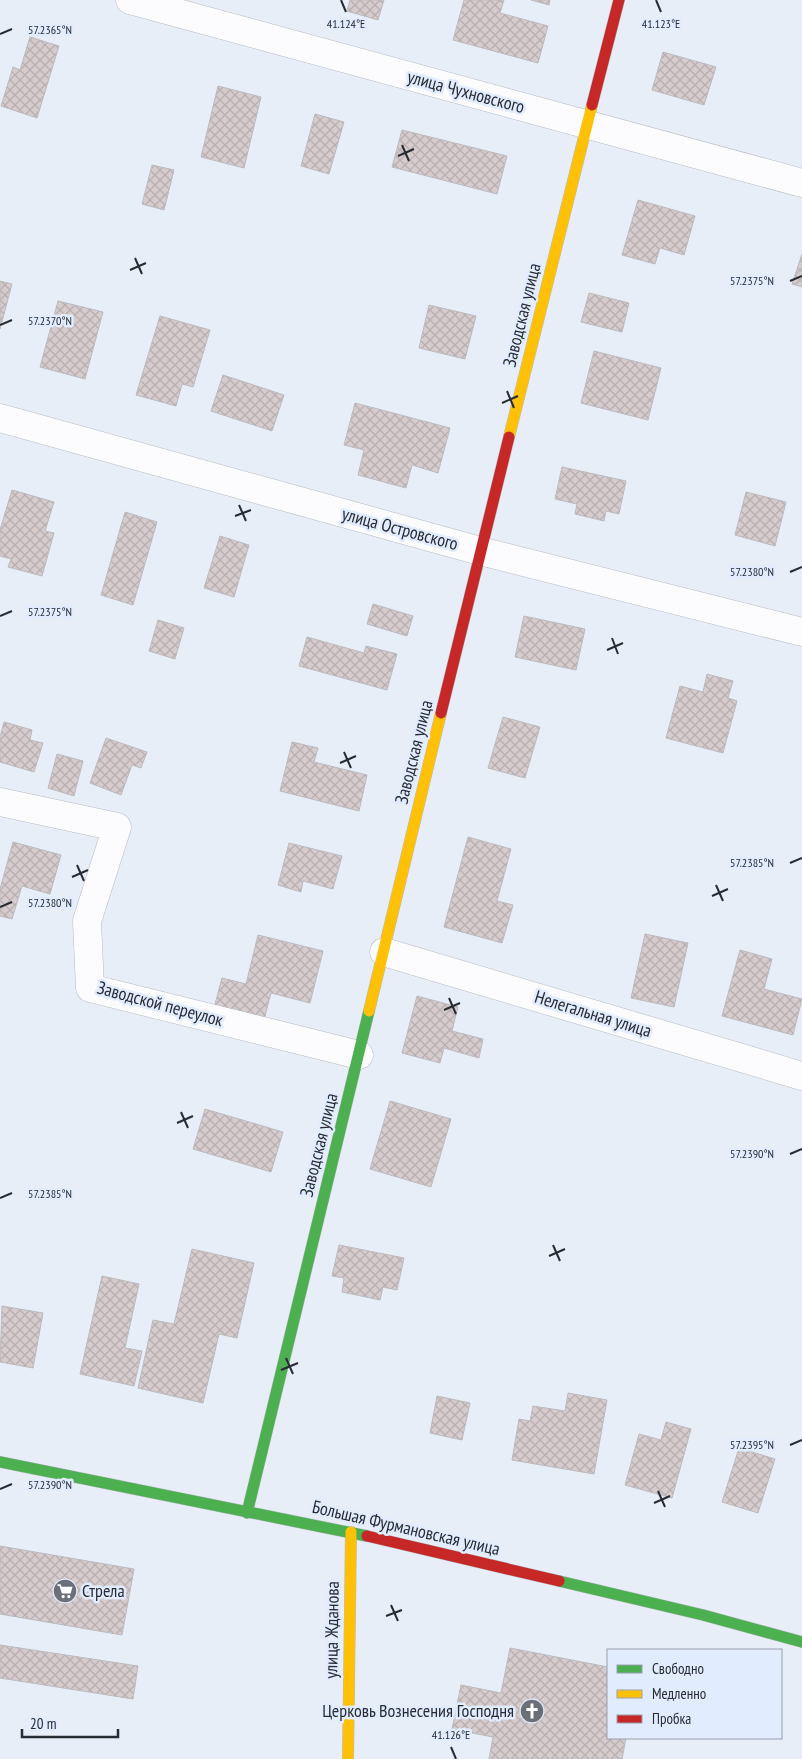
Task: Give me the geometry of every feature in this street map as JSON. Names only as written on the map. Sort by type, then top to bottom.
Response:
[{"type":"street","name":"улица Чухновского","points":[[130,0],[802,183]]},
{"type":"street","name":"Заводская улица","points":[[247,1512],[480,551],[619,0]]},
{"type":"street","name":"улица Островского","points":[[0,418],[480,551],[802,632]]},
{"type":"street","name":"Заводской переулок","points":[[0,802],[117,827],[87,921],[90,988],[358,1055]]},
{"type":"street","name":"Нелегальная улица","points":[[384,952],[802,1076]]},
{"type":"street","name":"Большая Фурмановская улица","points":[[0,1462],[351,1532],[703,1615],[802,1642]]},
{"type":"street","name":"улица Жданова","points":[[348,1759],[351,1532]]},
{"type":"building","points":[[350,0],[384,0],[378,20],[347,11]]},
{"type":"building","points":[[464,0],[504,0],[500,13],[548,26],[538,63],[453,40]]},
{"type":"building","points":[[531,0],[550,0],[549,5]]},
{"type":"building","points":[[30,37],[59,46],[37,118],[1,106],[13,67],[20,70]]},
{"type":"building","points":[[663,52],[716,67],[704,105],[652,90]]},
{"type":"building","points":[[218,86],[261,97],[244,168],[201,157]]},
{"type":"building","points":[[315,114],[344,122],[329,174],[301,166]]},
{"type":"building","points":[[402,130],[507,156],[497,194],[392,167]]},
{"type":"building","points":[[152,165],[174,170],[164,210],[142,204]]},
{"type":"building","points":[[638,200],[695,216],[684,255],[660,248],[655,264],[622,255]]},
{"type":"building","points":[[802,254],[802,287],[792,284]]},
{"type":"building","points":[[0,281],[12,284],[0,329]]},
{"type":"building","points":[[589,293],[629,303],[622,332],[581,322]]},
{"type":"building","points":[[58,301],[103,312],[85,379],[40,367]]},
{"type":"building","points":[[429,305],[476,316],[465,359],[419,348]]},
{"type":"building","points":[[160,316],[210,330],[193,387],[182,384],[176,406],[136,395]]},
{"type":"building","points":[[594,351],[661,368],[648,420],[581,403]]},
{"type":"building","points":[[223,375],[284,395],[272,431],[211,411]]},
{"type":"building","points":[[355,403],[450,428],[438,473],[412,465],[406,488],[358,475],[364,450],[344,445]]},
{"type":"building","points":[[562,467],[626,481],[619,514],[606,511],[604,521],[575,514],[577,504],[555,499]]},
{"type":"building","points":[[12,490],[54,502],[45,531],[54,533],[42,576],[8,567],[11,559],[0,556],[0,530]]},
{"type":"building","points":[[746,492],[786,502],[775,546],[735,535]]},
{"type":"building","points":[[125,512],[157,522],[133,605],[101,595]]},
{"type":"building","points":[[220,536],[249,545],[234,597],[204,588]]},
{"type":"building","points":[[373,604],[413,616],[407,636],[367,624]]},
{"type":"building","points":[[524,616],[585,629],[576,670],[515,657]]},
{"type":"building","points":[[158,620],[184,628],[175,659],[149,651]]},
{"type":"building","points":[[307,637],[364,653],[366,646],[397,654],[387,690],[299,666]]},
{"type":"building","points":[[707,674],[733,681],[728,698],[737,701],[723,753],[666,738],[680,686],[703,692]]},
{"type":"building","points":[[503,717],[540,727],[525,778],[488,768]]},
{"type":"building","points":[[4,722],[32,730],[30,740],[43,743],[34,772],[0,762],[0,737]]},
{"type":"building","points":[[106,738],[147,752],[141,768],[132,765],[121,795],[90,783]]},
{"type":"building","points":[[292,742],[318,748],[314,762],[367,775],[359,811],[280,791]]},
{"type":"building","points":[[57,754],[83,761],[74,796],[48,788]]},
{"type":"building","points":[[468,837],[511,849],[497,901],[513,905],[502,943],[444,927]]},
{"type":"building","points":[[13,842],[61,855],[50,894],[22,886],[12,919],[0,916],[0,889]]},
{"type":"building","points":[[289,843],[342,856],[333,889],[303,881],[301,892],[278,885]]},
{"type":"building","points":[[645,934],[688,943],[674,1007],[631,998]]},
{"type":"building","points":[[258,935],[323,951],[310,1003],[271,993],[264,1020],[214,1008],[222,978],[246,984]]},
{"type":"building","points":[[740,950],[772,959],[764,989],[802,999],[793,1035],[722,1016]]},
{"type":"building","points":[[417,996],[458,1007],[452,1031],[483,1039],[479,1058],[444,1048],[440,1063],[402,1053]]},
{"type":"building","points":[[390,1101],[451,1119],[431,1187],[370,1169]]},
{"type":"building","points":[[205,1109],[283,1132],[271,1172],[193,1149]]},
{"type":"building","points":[[339,1245],[404,1258],[397,1290],[383,1287],[380,1300],[342,1292],[344,1278],[332,1276]]},
{"type":"building","points":[[192,1249],[254,1263],[237,1338],[219,1334],[203,1403],[138,1388],[153,1320],[174,1324]]},
{"type":"building","points":[[102,1276],[139,1284],[125,1348],[142,1351],[134,1386],[80,1374]]},
{"type":"building","points":[[2,1306],[43,1313],[33,1368],[0,1362]]},
{"type":"building","points":[[568,1393],[607,1400],[594,1474],[512,1460],[519,1419],[530,1421],[533,1406],[565,1411]]},
{"type":"building","points":[[437,1396],[470,1403],[462,1440],[430,1433]]},
{"type":"building","points":[[666,1422],[691,1429],[672,1498],[625,1485],[639,1434],[661,1440]]},
{"type":"building","points":[[739,1448],[775,1459],[758,1513],[722,1502]]},
{"type":"building","name":"Стрела","points":[[0,1546],[134,1569],[122,1635],[0,1614]]},
{"type":"building","points":[[0,1645],[138,1666],[133,1699],[0,1678]]},
{"type":"building","name":"Церковь Вознесения Господня","points":[[510,1648],[607,1667],[607,1739],[626,1739],[622,1759],[489,1759],[493,1737],[452,1729],[461,1685],[501,1693]]},
{"type":"traffic: fast","points":[[247,1513],[369,1011]]},
{"type":"traffic: fast","points":[[0,1462],[367,1536]]},
{"type":"traffic: fast","points":[[559,1581],[703,1615],[802,1642]]},
{"type":"traffic: slow","points":[[509,437],[592,105]]},
{"type":"traffic: slow","points":[[369,1011],[441,713]]},
{"type":"traffic: slow","points":[[348,1759],[351,1532]]},
{"type":"traffic: jam","points":[[592,105],[619,0]]},
{"type":"traffic: jam","points":[[441,713],[509,437]]},
{"type":"traffic: jam","points":[[367,1536],[559,1581]]},
{"type":"place","name":"Стрела","points":[[65,1591]]},
{"type":"place","name":"Церковь Вознесения Господня","points":[[532,1711]]}]
